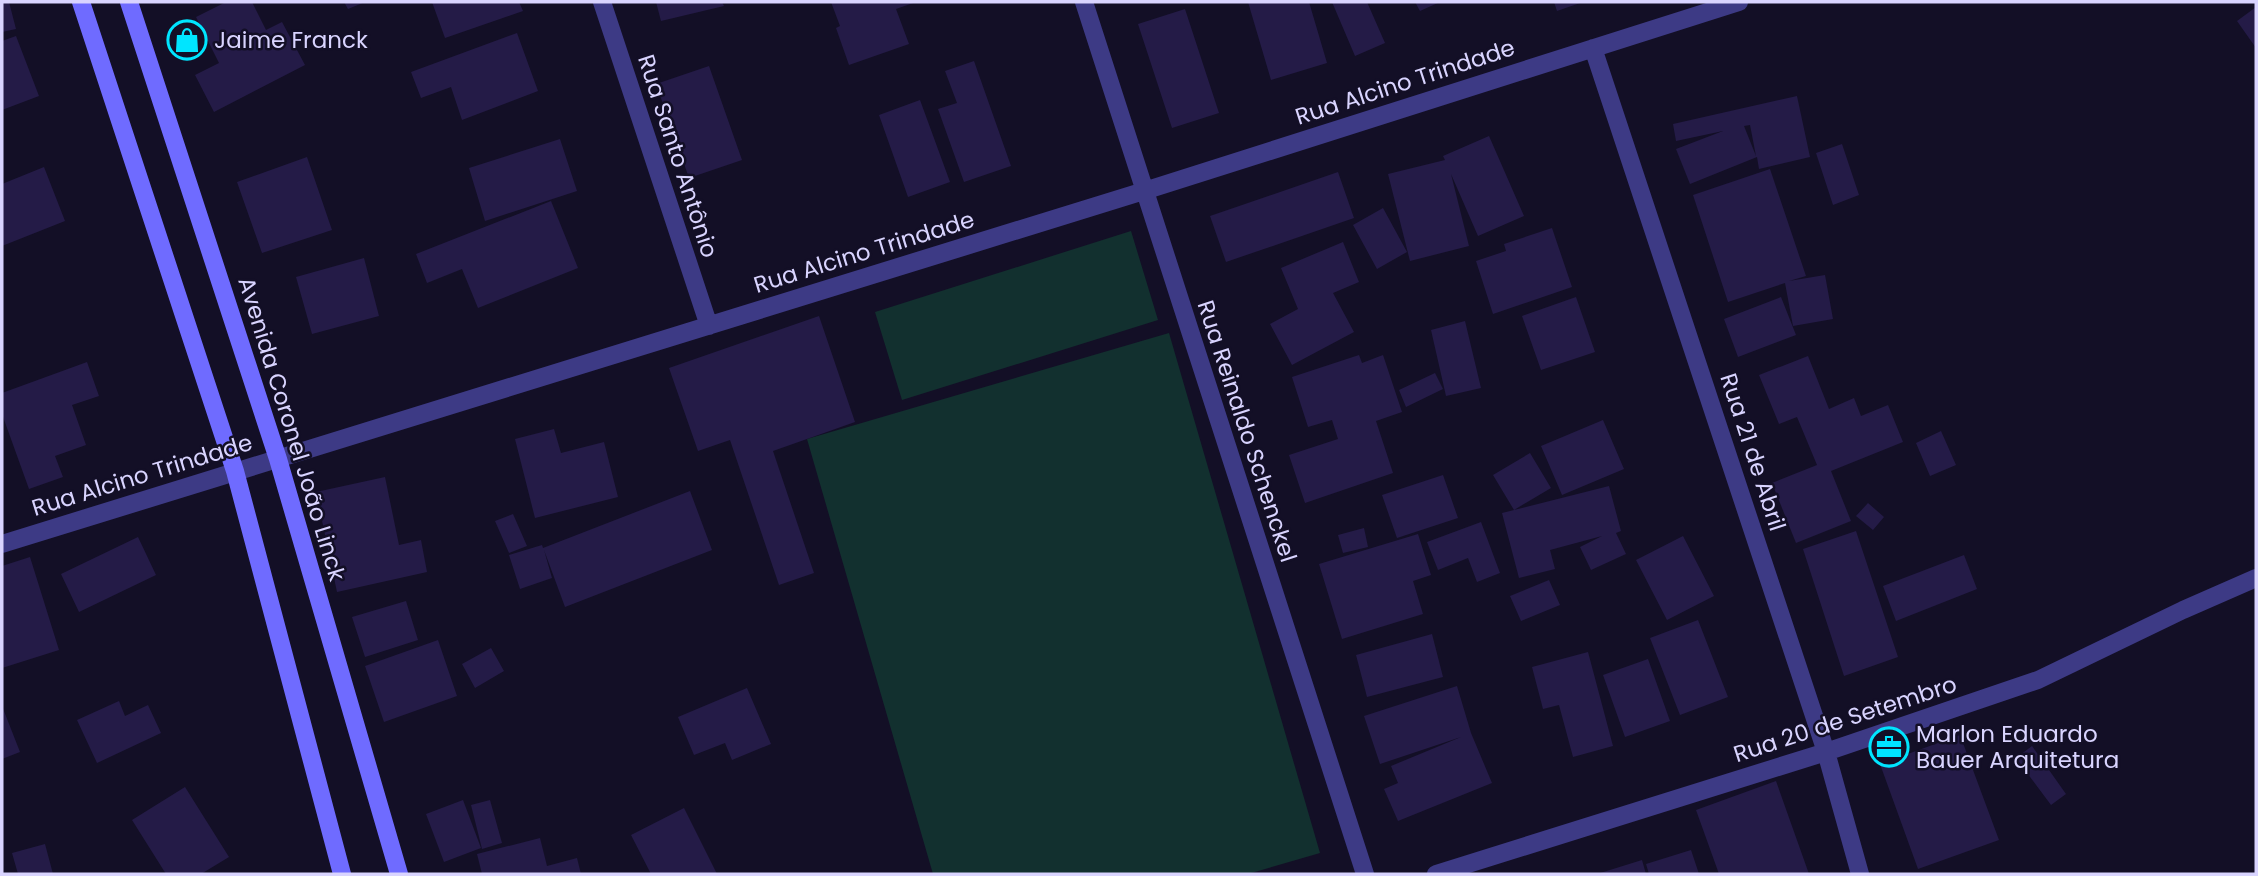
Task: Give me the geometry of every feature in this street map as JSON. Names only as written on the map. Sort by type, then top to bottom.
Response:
[{"type":"main road","points":[[81,2],[235,471],[342,874]]},
{"type":"main road","name":"Avenida Coronel João Linck","points":[[129,2],[278,459],[399,874]]},
{"type":"street","name":"Rua Santo Antônio","points":[[602,2],[709,326]]},
{"type":"street","name":"Rua Reinaldo Schenckel","points":[[1084,2],[1365,874]]},
{"type":"street","name":"Rua Alcino Trindade","points":[[2,544],[1144,191],[1739,2]]},
{"type":"street","name":"Rua 21 de Abril","points":[[1593,48],[1826,752],[1860,874]]},
{"type":"street","name":"Rua 20 de Setembro","points":[[1436,874],[1826,752],[2038,680],[2256,578]]},
{"type":"green space","points":[[1131,231],[1158,320],[902,400],[875,312]]},
{"type":"green space","points":[[1169,333],[1320,853],[1248,874],[933,874],[807,439]]},
{"type":"building","points":[[2,2],[9,2],[16,29],[2,32]]},
{"type":"building","points":[[226,2],[252,2],[266,30],[282,22],[305,65],[214,112],[195,75],[219,63],[196,17]]},
{"type":"building","points":[[344,2],[365,2],[348,9]]},
{"type":"building","points":[[432,2],[519,2],[523,11],[445,38]]},
{"type":"building","points":[[656,2],[722,2],[724,6],[661,21]]},
{"type":"building","points":[[831,2],[916,2],[896,9],[909,44],[849,65],[836,28],[840,26]]},
{"type":"building","points":[[1248,2],[1309,2],[1327,63],[1271,80]]},
{"type":"building","points":[[1332,2],[1367,2],[1385,43],[1355,56]]},
{"type":"building","points":[[1415,2],[1440,2],[1420,11]]},
{"type":"building","points":[[1554,2],[1583,2],[1557,11]]},
{"type":"building","points":[[2256,7],[2256,48],[2237,21]]},
{"type":"building","points":[[1185,9],[1219,113],[1172,128],[1138,24]]},
{"type":"building","points":[[517,33],[538,91],[462,120],[451,87],[421,98],[411,72]]},
{"type":"building","points":[[16,36],[39,96],[2,110],[2,41]]},
{"type":"building","points":[[974,61],[1011,166],[964,182],[938,109],[957,103],[945,71]]},
{"type":"building","points":[[709,66],[742,160],[689,178],[656,84]]},
{"type":"building","points":[[1797,96],[1810,157],[1759,169],[1757,157],[1690,184],[1676,149],[1723,131],[1676,141],[1673,124]],"holes":[[[1750,125],[1756,156],[1744,126]]]},
{"type":"building","points":[[920,100],[950,182],[908,197],[879,115]]},
{"type":"building","points":[[1489,136],[1524,216],[1478,236],[1451,174],[1469,246],[1410,261],[1388,174],[1445,160],[1443,156]]},
{"type":"building","points":[[560,139],[577,191],[485,221],[469,168]]},
{"type":"building","points":[[1842,144],[1859,195],[1833,205],[1816,153]]},
{"type":"building","points":[[307,157],[332,230],[262,253],[237,182]]},
{"type":"building","points":[[44,167],[65,221],[2,246],[2,184]]},
{"type":"building","points":[[1770,169],[1806,276],[1789,281],[1825,275],[1833,319],[1793,326],[1785,283],[1728,302],[1693,195]]},
{"type":"building","points":[[1338,172],[1354,218],[1226,262],[1210,216]]},
{"type":"building","points":[[551,201],[578,268],[478,308],[462,269],[427,283],[416,254]]},
{"type":"building","points":[[1383,208],[1407,252],[1377,269],[1353,225]]},
{"type":"building","points":[[1552,228],[1572,287],[1493,314],[1476,261],[1506,251],[1504,244]]},
{"type":"building","points":[[1343,242],[1359,282],[1333,293],[1354,332],[1292,365],[1270,324],[1298,309],[1281,268]]},
{"type":"building","points":[[364,258],[379,316],[312,334],[296,277]]},
{"type":"building","points":[[1576,297],[1595,352],[1541,370],[1522,316]]},
{"type":"building","points":[[1781,297],[1796,335],[1738,357],[1724,319]]},
{"type":"building","points":[[819,316],[855,422],[773,451],[814,573],[779,585],[730,440],[698,451],[669,368]]},
{"type":"building","points":[[1465,321],[1481,388],[1446,396],[1431,330]]},
{"type":"building","points":[[1359,355],[1362,363],[1383,355],[1402,412],[1376,421],[1393,473],[1305,503],[1289,455],[1338,439],[1332,420],[1308,427],[1292,377]]},
{"type":"building","points":[[1808,356],[1829,409],[1854,398],[1861,416],[1888,405],[1903,442],[1831,471],[1851,521],[1796,543],[1772,483],[1817,465],[1797,417],[1779,424],[1759,375]]},
{"type":"building","points":[[87,362],[99,396],[72,405],[86,445],[55,456],[63,477],[29,489],[2,414],[2,393]]},
{"type":"building","points":[[1435,373],[1443,389],[1406,407],[1399,390]]},
{"type":"building","points":[[1603,420],[1624,469],[1562,495],[1541,446]]},
{"type":"building","points":[[554,429],[561,453],[604,442],[618,497],[535,518],[515,439]]},
{"type":"building","points":[[1941,431],[1956,465],[1930,476],[1916,443]]},
{"type":"building","points":[[1530,453],[1551,488],[1514,510],[1493,475]]},
{"type":"building","points":[[1443,475],[1458,518],[1397,538],[1382,495]]},
{"type":"building","points":[[385,477],[399,545],[421,540],[427,572],[337,592],[316,492]]},
{"type":"building","points":[[1609,486],[1621,531],[1616,533],[1626,554],[1591,570],[1580,547],[1602,536],[1550,550],[1555,569],[1519,578],[1502,513]]},
{"type":"building","points":[[690,491],[712,550],[565,607],[544,550],[552,578],[520,589],[509,555],[542,545],[543,548]]},
{"type":"building","points":[[1868,503],[1884,517],[1873,530],[1856,516]]},
{"type":"building","points":[[513,514],[527,546],[509,553],[495,521]]},
{"type":"building","points":[[1481,522],[1500,573],[1477,582],[1468,558],[1438,570],[1427,542]]},
{"type":"building","points":[[1364,528],[1368,547],[1343,553],[1338,535]]},
{"type":"building","points":[[1856,531],[1898,657],[1844,676],[1803,549]]},
{"type":"building","points":[[1418,534],[1431,575],[1413,581],[1423,614],[1342,639],[1319,564]]},
{"type":"building","points":[[1683,536],[1714,596],[1667,620],[1636,560]]},
{"type":"building","points":[[138,537],[156,575],[79,612],[61,574]]},
{"type":"building","points":[[1964,555],[1977,589],[1896,621],[1883,586]]},
{"type":"building","points":[[30,557],[59,650],[2,668],[2,566]]},
{"type":"building","points":[[1549,580],[1560,605],[1521,621],[1510,596]]},
{"type":"building","points":[[406,601],[418,640],[365,657],[352,617]]},
{"type":"building","points":[[1698,620],[1728,697],[1680,715],[1650,638]]},
{"type":"building","points":[[1432,634],[1443,677],[1367,697],[1356,655]]},
{"type":"building","points":[[438,640],[457,696],[384,722],[365,666]]},
{"type":"building","points":[[491,648],[504,671],[475,688],[462,664]]},
{"type":"building","points":[[1588,652],[1613,746],[1573,757],[1559,705],[1543,709],[1532,667]]},
{"type":"building","points":[[1648,659],[1670,721],[1625,737],[1603,675]]},
{"type":"building","points":[[1457,686],[1471,733],[1492,783],[1398,821],[1384,789],[1398,783],[1391,766],[1461,737],[1380,764],[1364,716]]},
{"type":"building","points":[[747,688],[771,744],[732,760],[725,743],[694,755],[678,717]]},
{"type":"building","points":[[119,701],[125,716],[148,705],[161,733],[97,763],[77,720]]},
{"type":"building","points":[[2,706],[20,752],[2,759]]},
{"type":"building","points":[[1960,735],[1999,840],[1918,869],[1880,764]]},
{"type":"building","points":[[2032,746],[2066,794],[2051,805],[2016,758]]},
{"type":"building","points":[[1776,781],[1809,874],[1719,874],[1696,810]]},
{"type":"building","points":[[185,787],[229,857],[201,874],[166,874],[132,820]]},
{"type":"building","points":[[463,800],[481,848],[444,862],[426,814]]},
{"type":"building","points":[[490,800],[502,843],[482,849],[471,805]]},
{"type":"building","points":[[684,808],[717,874],[651,874],[631,835]]},
{"type":"building","points":[[540,838],[547,866],[577,858],[581,874],[482,874],[477,854]]},
{"type":"building","points":[[45,844],[53,874],[18,874],[12,853]]},
{"type":"building","points":[[1691,850],[1699,874],[1649,874],[1646,864]]},
{"type":"building","points":[[1642,860],[1646,874],[1597,874]]},
{"type":"place","name":"Jaime Franck","points":[[187,40]]},
{"type":"place","name":"Marlon Eduardo Bauer Arquitetura","points":[[1889,747]]}]
